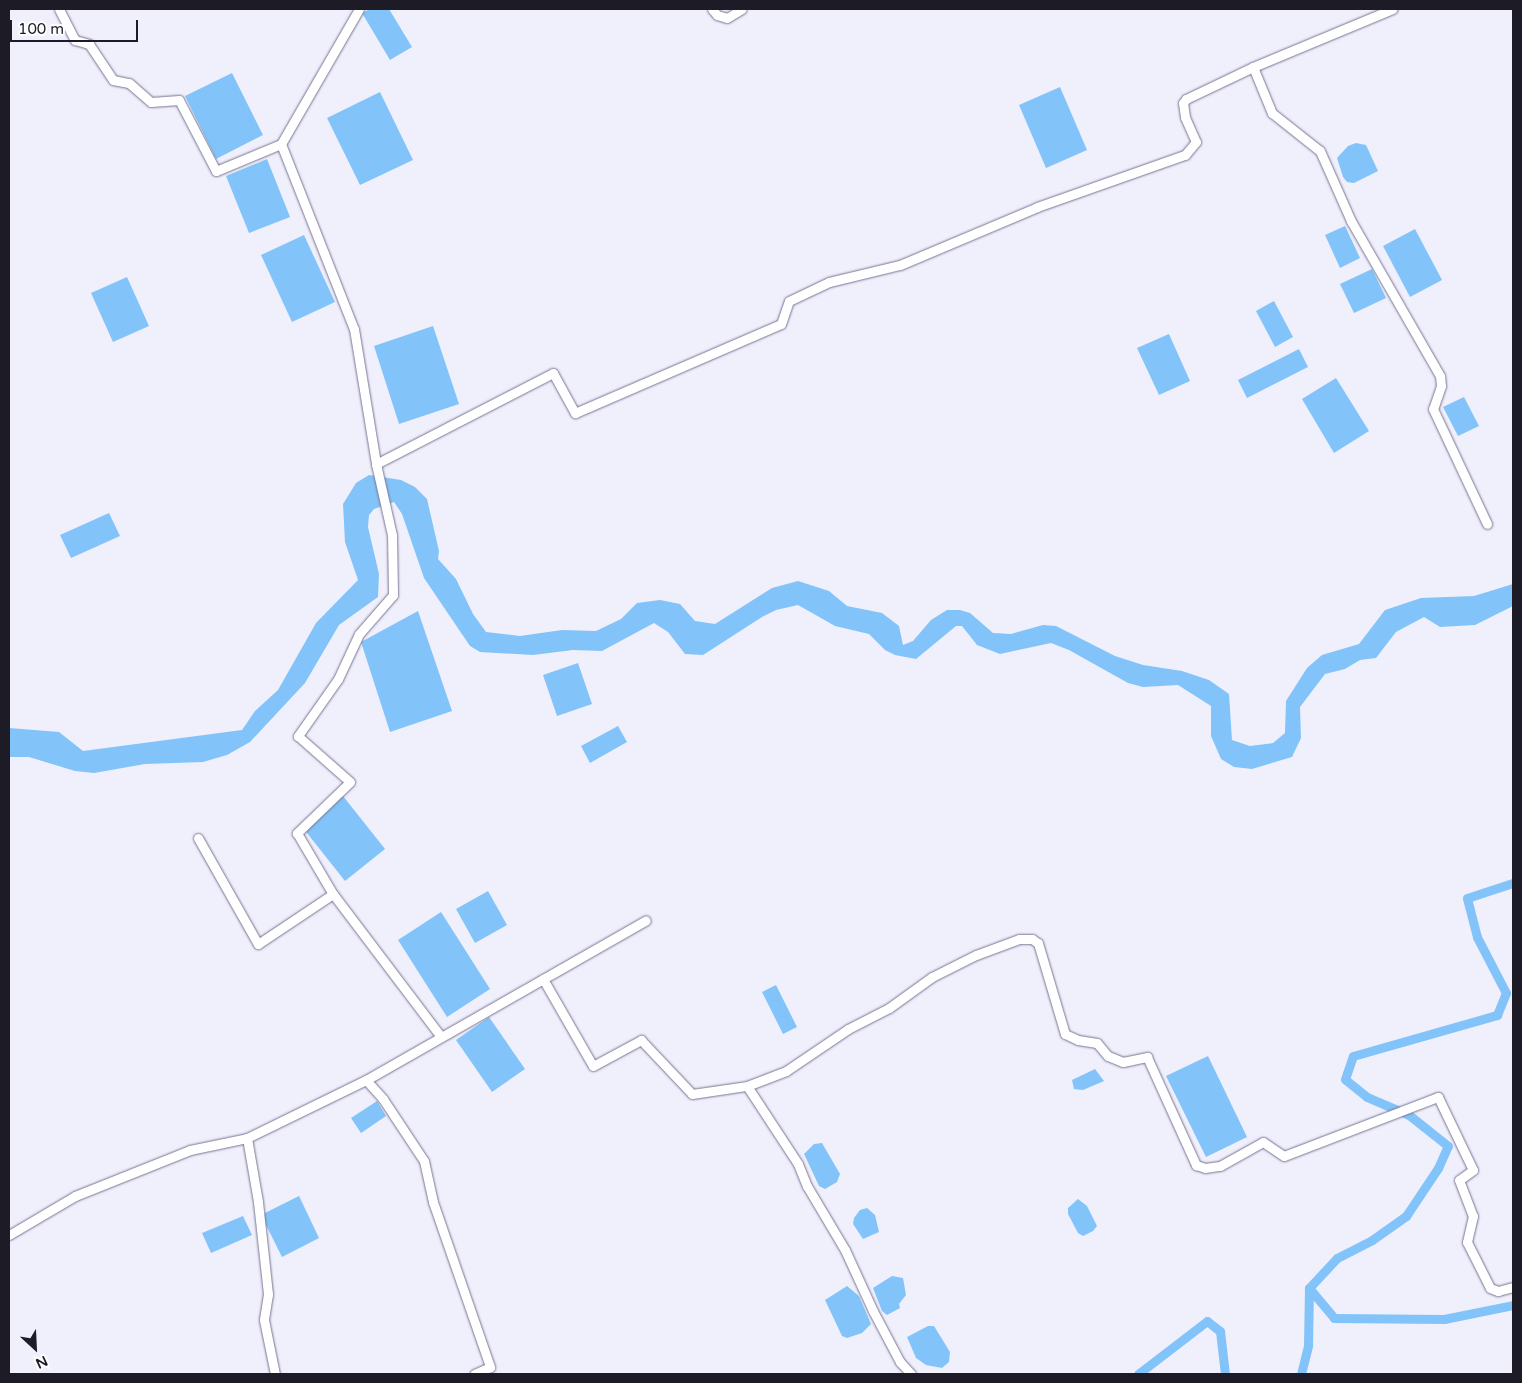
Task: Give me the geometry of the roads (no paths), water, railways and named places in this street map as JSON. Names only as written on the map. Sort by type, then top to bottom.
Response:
[{"type":"street","points":[[59,9],[75,40],[89,44],[113,80],[129,83],[151,102],[180,100],[216,171],[281,144],[359,9]]},
{"type":"street","points":[[712,9],[717,15],[727,18],[742,9]]},
{"type":"street","points":[[376,464],[553,373],[575,413],[781,324],[788,300],[829,282],[900,265],[1038,207],[1185,155],[1196,142],[1185,117],[1183,103],[1186,99],[1253,67],[1392,9]]},
{"type":"street","points":[[1253,67],[1272,113],[1320,151],[1351,221],[1440,376],[1441,386],[1433,409],[1487,524]]},
{"type":"street","points":[[281,144],[354,329],[376,464],[392,535],[393,595],[359,634],[338,679],[298,736],[350,782],[297,833],[333,894],[441,1037]]},
{"type":"street","points":[[198,838],[258,944],[333,894]]},
{"type":"street","points":[[9,1236],[75,1196],[190,1150],[246,1138],[366,1080],[646,920]]},
{"type":"street","points":[[543,979],[593,1066],[641,1040],[692,1094],[747,1086],[786,1071],[848,1029],[889,1008],[932,977],[976,955],[1020,939],[1032,939],[1038,943],[1065,1034],[1078,1040],[1097,1043],[1108,1056],[1123,1062],[1147,1056],[1196,1166],[1220,1166],[1263,1142],[1284,1156],[1433,1097],[1440,1099],[1474,1170],[1459,1180],[1473,1216],[1467,1242],[1490,1288],[1498,1291],[1513,1287]]},
{"type":"street","points":[[366,1080],[383,1099],[424,1161],[433,1202],[490,1367],[474,1374]]},
{"type":"street","points":[[747,1086],[798,1164],[877,1320],[900,1362],[911,1374]]},
{"type":"street","points":[[246,1138],[258,1202],[268,1294],[264,1320],[275,1374]]},
{"type":"water","points":[[370,9],[389,9],[412,47],[390,60],[362,13]]},
{"type":"water","points":[[232,73],[263,135],[216,159],[185,96]]},
{"type":"water","points":[[1060,87],[1087,150],[1046,168],[1019,105]]},
{"type":"water","points":[[380,92],[413,160],[360,185],[327,118]]},
{"type":"water","points":[[1356,143],[1366,145],[1378,171],[1354,183],[1347,182],[1343,177],[1337,158],[1348,146]]},
{"type":"water","points":[[267,159],[290,217],[249,233],[226,176]]},
{"type":"water","points":[[1345,226],[1360,258],[1340,268],[1325,235]]},
{"type":"water","points":[[1415,229],[1442,280],[1410,297],[1383,246]]},
{"type":"water","points":[[304,235],[335,302],[292,322],[261,255]]},
{"type":"water","points":[[1372,269],[1386,298],[1354,313],[1340,284]]},
{"type":"water","points":[[127,277],[149,326],[113,342],[91,293]]},
{"type":"water","points":[[1274,301],[1293,337],[1275,347],[1256,311]]},
{"type":"water","points":[[433,326],[459,404],[399,424],[374,346]]},
{"type":"water","points":[[1169,334],[1190,381],[1159,395],[1137,348]]},
{"type":"water","points":[[1299,349],[1308,367],[1247,398],[1238,380]]},
{"type":"water","points":[[1336,378],[1369,431],[1334,453],[1302,399]]},
{"type":"water","points":[[1464,397],[1479,426],[1458,436],[1443,407]]},
{"type":"water","points":[[369,475],[401,480],[415,487],[427,499],[439,551],[438,559],[456,579],[473,614],[486,632],[520,636],[562,630],[596,631],[621,619],[637,603],[660,600],[680,604],[695,621],[715,624],[772,588],[798,581],[829,591],[847,606],[882,613],[899,626],[903,645],[913,641],[931,620],[947,610],[960,610],[970,613],[993,633],[1011,634],[1043,625],[1056,626],[1115,656],[1143,665],[1182,671],[1209,680],[1229,694],[1232,740],[1250,746],[1273,743],[1285,733],[1286,701],[1307,668],[1322,655],[1359,644],[1385,610],[1421,598],[1474,596],[1513,584],[1513,606],[1475,625],[1440,627],[1424,617],[1396,632],[1376,658],[1360,660],[1345,669],[1325,674],[1300,707],[1301,738],[1292,757],[1252,769],[1234,767],[1221,759],[1211,736],[1211,706],[1178,685],[1143,687],[1128,683],[1069,650],[1051,643],[1000,654],[977,645],[962,626],[956,626],[916,659],[895,655],[885,650],[869,634],[835,626],[798,605],[776,610],[762,617],[703,655],[685,654],[668,632],[654,623],[602,651],[573,650],[533,655],[480,652],[470,646],[424,578],[402,514],[394,502],[374,509],[369,515],[368,527],[379,574],[378,597],[339,625],[305,683],[250,742],[227,755],[203,762],[145,764],[94,773],[75,771],[29,757],[9,757],[9,728],[59,732],[83,751],[242,730],[255,711],[278,690],[316,623],[358,580],[345,542],[343,504],[356,483]]},
{"type":"water","points":[[109,513],[120,536],[71,558],[60,535]]},
{"type":"water","points":[[418,611],[452,711],[390,732],[361,642]]},
{"type":"water","points":[[578,663],[592,704],[557,716],[543,675]]},
{"type":"water","points":[[618,726],[627,742],[590,763],[581,746]]},
{"type":"water","points":[[343,796],[385,849],[345,881],[303,828]]},
{"type":"water","points":[[488,891],[507,925],[475,943],[456,909]]},
{"type":"water","points":[[441,912],[490,989],[447,1017],[398,940]]},
{"type":"water","points":[[776,985],[797,1027],[783,1034],[762,992]]},
{"type":"water","points":[[489,1017],[525,1069],[492,1092],[456,1040]]},
{"type":"water","points":[[1208,1056],[1247,1137],[1206,1157],[1166,1076]]},
{"type":"water","points":[[1095,1069],[1104,1081],[1083,1090],[1074,1089],[1072,1080]]},
{"type":"water","points":[[377,1101],[386,1116],[361,1133],[351,1118]]},
{"type":"water","points":[[822,1143],[840,1174],[837,1182],[825,1189],[819,1186],[804,1154],[814,1144]]},
{"type":"water","points":[[299,1196],[319,1238],[282,1257],[261,1215]]},
{"type":"water","points":[[1078,1199],[1087,1206],[1097,1226],[1093,1231],[1083,1236],[1078,1233],[1068,1214],[1068,1208]]},
{"type":"water","points":[[867,1208],[875,1215],[879,1232],[863,1239],[853,1224],[854,1218],[860,1210]]},
{"type":"water","points":[[243,1216],[252,1235],[211,1253],[202,1233]]},
{"type":"water","points":[[892,1276],[903,1278],[906,1295],[899,1304],[900,1308],[887,1315],[882,1311],[873,1288]]},
{"type":"water","points":[[847,1286],[859,1296],[871,1324],[862,1333],[847,1338],[842,1336],[825,1300]]},
{"type":"water","points":[[928,1326],[934,1326],[950,1352],[949,1362],[942,1368],[926,1365],[916,1358],[907,1337]]},
{"type":"waterway","points":[[1301,1374],[1308,1345],[1309,1288],[1337,1258],[1372,1240],[1406,1216],[1438,1168],[1448,1146],[1409,1115],[1367,1097],[1345,1079],[1353,1056],[1497,1015],[1506,993],[1477,937],[1467,898],[1513,883]]},
{"type":"waterway","points":[[1309,1288],[1334,1318],[1444,1319],[1513,1305]]},
{"type":"waterway","points":[[1138,1374],[1207,1321],[1220,1331],[1225,1374]]}]
